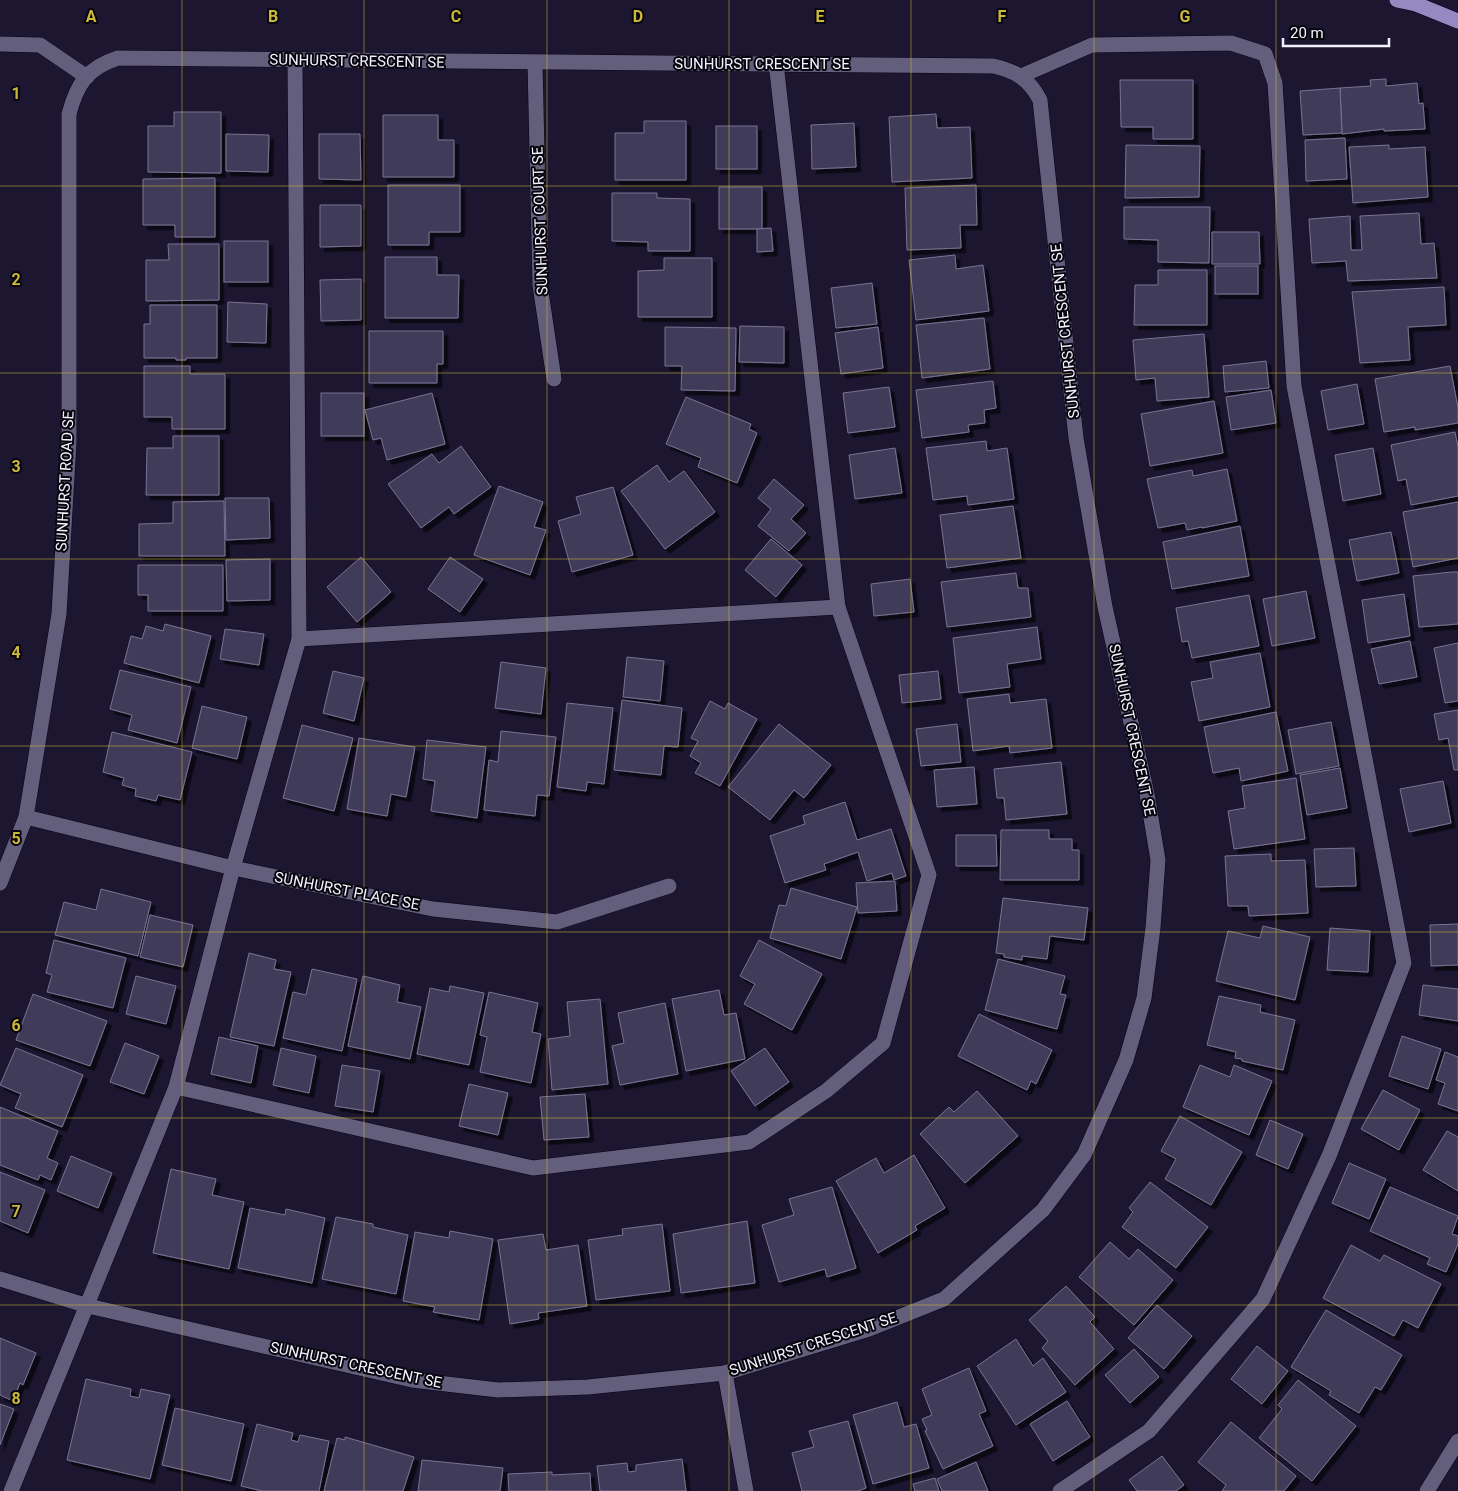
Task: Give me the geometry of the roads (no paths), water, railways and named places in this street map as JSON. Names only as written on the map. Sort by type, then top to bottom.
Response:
[{"type":"main road","points":[[1397,0],[1416,4],[1458,21]]},
{"type":"street","points":[[1021,76],[1092,45],[1231,43],[1265,54],[1275,83],[1294,386],[1404,963],[1329,1156],[1263,1299],[1148,1431],[1060,1491]]},
{"type":"street","points":[[0,44],[40,45],[87,77]]},
{"type":"street","name":"SUNHURST CRESCENT SE","points":[[0,1279],[88,1306],[412,1380],[489,1389],[588,1387],[725,1373],[869,1329],[944,1299],[1043,1210],[1084,1156],[1126,1060],[1144,998],[1153,928],[1158,860],[1147,794],[1105,607],[1076,438],[1040,100],[1033,86],[1021,76],[993,66],[118,58],[101,64],[87,77]]},
{"type":"street","points":[[10,1491],[88,1306],[176,1087],[233,868],[299,639],[295,60]]},
{"type":"street","name":"SUNHURST COURT SE","points":[[535,63],[540,284],[554,380]]},
{"type":"street","points":[[176,1087],[532,1168],[749,1142],[826,1091],[882,1043],[929,875],[838,607],[776,63]]},
{"type":"street","name":"SUNHURST ROAD SE","points":[[0,883],[26,817],[59,614],[69,442],[69,114],[75,91],[87,77]]},
{"type":"street","points":[[299,639],[838,607]]},
{"type":"street","name":"SUNHURST PLACE SE","points":[[26,817],[233,868],[433,909],[557,922],[670,886]]},
{"type":"street","points":[[725,1373],[746,1491]]},
{"type":"street","points":[[1428,1491],[1458,1441]]}]
